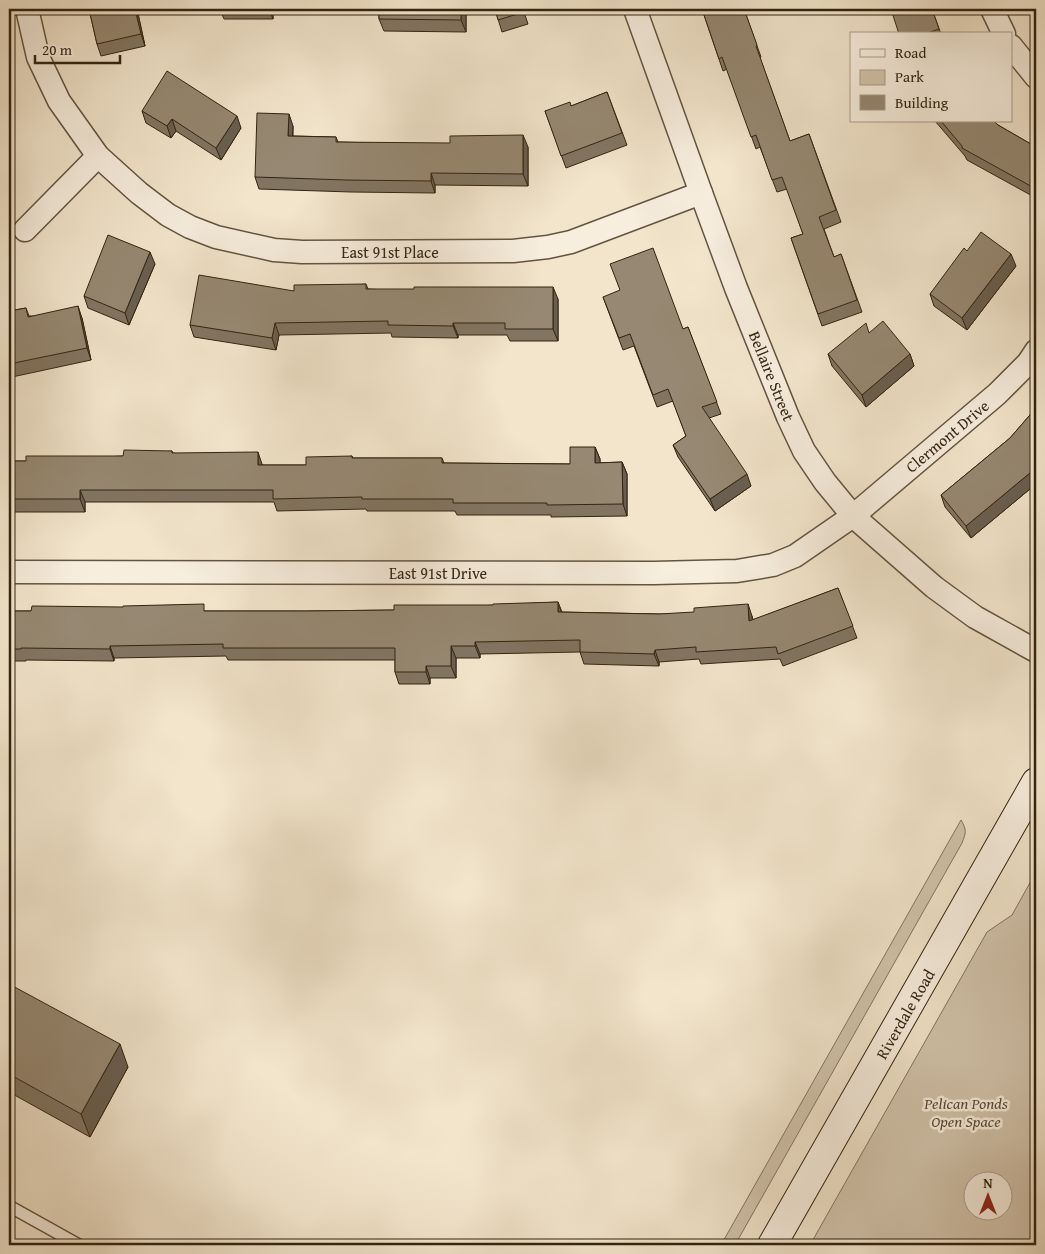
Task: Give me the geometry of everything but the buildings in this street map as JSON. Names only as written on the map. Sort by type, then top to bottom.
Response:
[{"type":"street","name":"East 91st Place","points":[[28,9],[38,57],[59,100],[98,156],[139,193],[168,215],[190,227],[216,237],[274,250],[302,252],[513,251],[571,242],[701,193]]},
{"type":"street","name":"Bellaire Street","points":[[635,9],[736,288],[788,417],[804,451],[824,482],[853,516],[941,592],[975,617],[1036,651]]},
{"type":"street","points":[[992,9],[1003,32]]},
{"type":"street","points":[[1012,47],[1036,77]]},
{"type":"street","points":[[25,230],[98,156]]},
{"type":"street","name":"Clermont Drive","points":[[853,516],[997,394],[1028,363],[1036,351]]},
{"type":"street","name":"East 91st Drive","points":[[9,572],[654,573],[737,571],[773,565],[795,556],[853,516]]},
{"type":"street","name":"Riverdale Road","points":[[772,1245],[1036,782]]},
{"type":"lane","points":[[9,1206],[79,1245]]},
{"type":"green space","points":[[961,820],[965,831],[962,843],[735,1245],[721,1245]]},
{"type":"green space","name":"Pelican Ponds Open Space","points":[[1036,872],[1036,1245],[810,1245],[987,932],[1012,915]]}]
